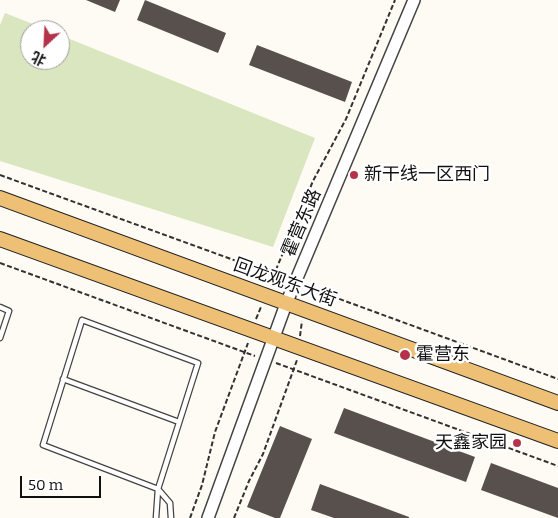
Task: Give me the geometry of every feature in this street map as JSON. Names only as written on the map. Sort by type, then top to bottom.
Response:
[{"type":"main road","name":"回龙观东大街","points":[[0,198],[558,402]]},
{"type":"main road","points":[[0,239],[558,441]]},
{"type":"street","name":"霍营东路","points":[[208,518],[286,304],[414,0]]},
{"type":"lane","points":[[0,307],[10,311],[0,338]]},
{"type":"lane","points":[[156,518],[158,489],[198,363],[82,320],[43,445],[158,489],[170,503],[171,518]]},
{"type":"lane","points":[[63,380],[179,422]]},
{"type":"path","points":[[190,518],[202,485],[215,432],[265,296],[313,181],[346,119],[395,0]]},
{"type":"path","points":[[0,175],[239,262]]},
{"type":"path","points":[[0,263],[211,340]]},
{"type":"path","points":[[234,518],[249,481],[263,454],[298,358],[307,281]]},
{"type":"path","points":[[349,302],[558,379]]},
{"type":"path","points":[[322,380],[558,466]]},
{"type":"green space","points":[[5,13],[23,20],[20,20],[20,70],[70,70],[70,39],[315,138],[273,247],[0,161],[0,25]]},
{"type":"building","points":[[86,0],[120,0],[115,12]]},
{"type":"building","points":[[145,0],[226,33],[218,53],[137,20]]},
{"type":"building","points":[[257,45],[352,82],[345,102],[249,65]]},
{"type":"building","points":[[344,408],[475,457],[466,482],[334,433]]},
{"type":"building","points":[[280,426],[312,439],[280,518],[275,518],[247,507]]},
{"type":"building","points":[[491,463],[558,488],[558,518],[481,490]]},
{"type":"building","points":[[320,484],[409,518],[334,518],[311,510]]},
{"type":"place","name":"新干线一区西门","points":[[354,175]]},
{"type":"place","name":"霍营东","points":[[405,355]]},
{"type":"place","name":"天鑫家园","points":[[517,443]]}]
